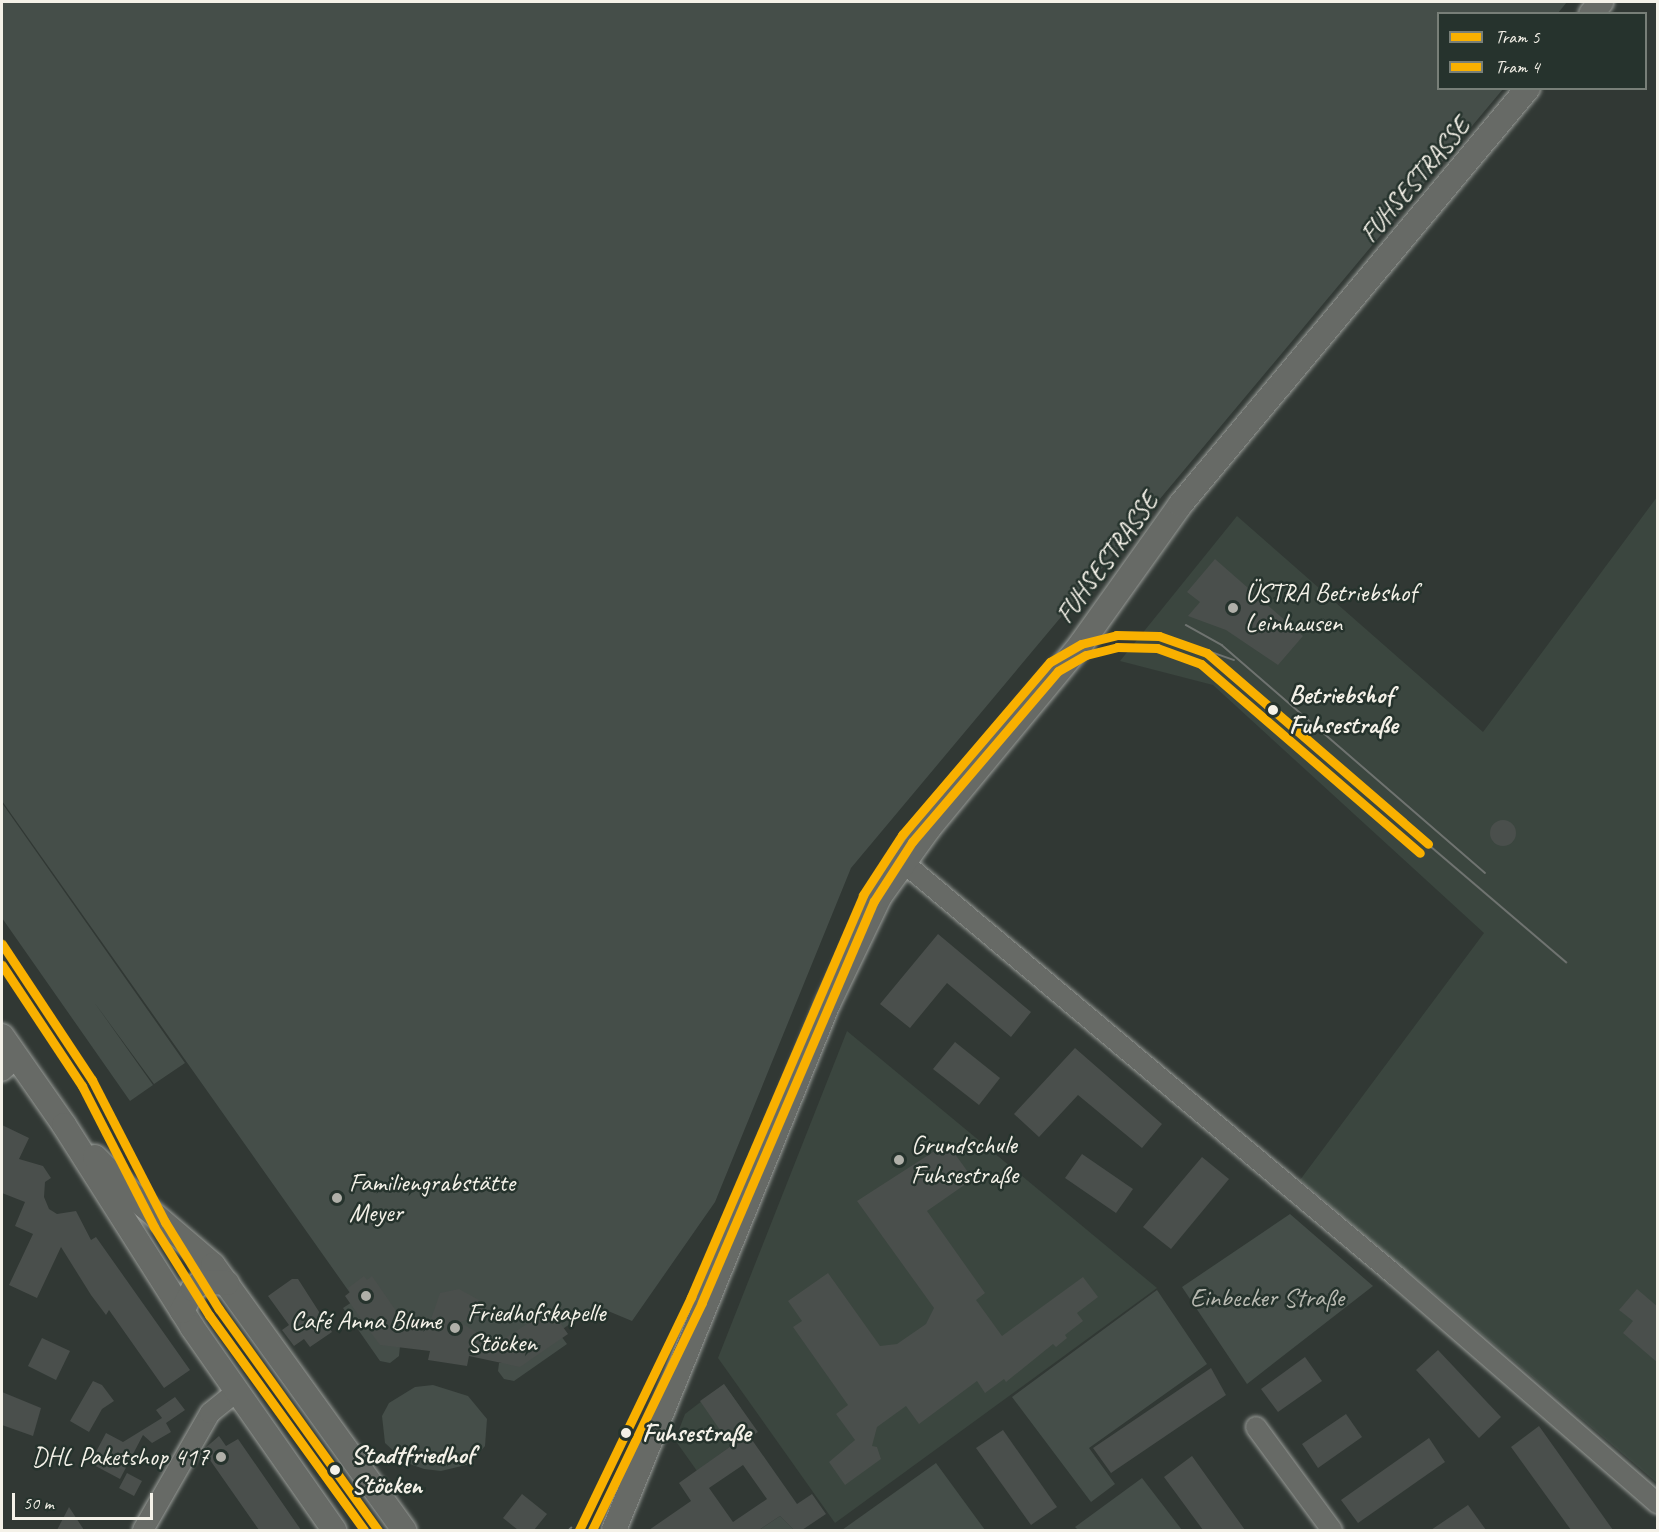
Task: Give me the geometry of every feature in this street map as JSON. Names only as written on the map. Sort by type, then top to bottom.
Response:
[{"type":"street","name":"FUHSESTRASSE","points":[[614,1530],[832,993],[854,943],[903,862],[1080,644],[1180,505],[1526,90]]},
{"type":"street","points":[[903,862],[1396,1276],[1658,1504]]},
{"type":"street","points":[[2,1036],[9,1064],[64,1125],[227,1283],[404,1530]]},
{"type":"street","points":[[64,1125],[182,1311],[236,1392],[334,1530]]},
{"type":"street","points":[[182,1311],[193,1289],[202,1282],[227,1283]]},
{"type":"street","points":[[143,1530],[210,1413],[236,1392]]},
{"type":"street","points":[[1256,1427],[1332,1530]]},
{"type":"shaded area","points":[[1657,497],[1657,1483],[1300,1180],[1484,933],[1213,685],[1120,661],[1237,516],[1483,732]]},
{"type":"shaded area","name":"Grundschule Fuhsestraße","points":[[847,1031],[1157,1288],[835,1523],[718,1358]]},
{"type":"shaded area","points":[[724,1384],[741,1408],[731,1446],[697,1471],[675,1440],[685,1414]]},
{"type":"green space","points":[[2,2],[1567,2],[1559,12],[1437,12],[1437,90],[1502,90],[851,868],[715,1202],[632,1321],[596,1306],[515,1362],[561,1336],[567,1344],[514,1381],[504,1379],[498,1371],[499,1363],[514,1363],[387,1342],[400,1346],[399,1356],[390,1363],[380,1361],[343,1308],[352,1302],[384,1341],[2,801]]},
{"type":"green space","points":[[2,803],[185,1063],[154,1084],[94,1002],[153,1085],[130,1101],[2,918]]},
{"type":"green space","name":"Einbecker Straße","points":[[1290,1214],[1373,1286],[1247,1384],[1182,1287]]},
{"type":"green space","points":[[1157,1290],[1207,1364],[1089,1448],[1115,1484],[1091,1502],[1012,1397]]},
{"type":"green space","points":[[433,1385],[468,1396],[487,1419],[485,1446],[470,1464],[441,1471],[424,1469],[407,1463],[385,1443],[382,1416],[389,1403],[415,1387]]},
{"type":"green space","points":[[936,1463],[985,1530],[842,1530]]},
{"type":"green space","points":[[1142,1478],[1182,1530],[1078,1530],[1075,1527]]},
{"type":"green space","points":[[780,1516],[794,1530],[759,1530]]},
{"type":"building","name":"ÜSTRA Betriebshof Leinhausen","points":[[1215,559],[1303,636],[1278,665],[1226,630],[1188,616],[1200,602],[1187,592]]},
{"type":"building","points":[[1503,820],[1512,824],[1516,833],[1512,842],[1503,846],[1494,842],[1490,833],[1494,824]]},
{"type":"building","points":[[938,934],[1031,1012],[1011,1037],[947,983],[910,1028],[880,1004]]},
{"type":"building","points":[[955,1042],[1000,1078],[979,1105],[933,1069]]},
{"type":"building","points":[[1075,1048],[1162,1124],[1142,1148],[1078,1095],[1039,1137],[1014,1114]]},
{"type":"building","points":[[2,1125],[29,1138],[19,1159],[43,1166],[51,1178],[45,1182],[44,1197],[49,1209],[57,1214],[76,1211],[91,1240],[96,1237],[190,1370],[164,1388],[109,1310],[106,1315],[91,1295],[61,1247],[37,1298],[9,1285],[33,1234],[15,1226],[25,1202],[2,1193]]},
{"type":"building","points":[[947,1143],[973,1179],[927,1211],[985,1293],[976,1300],[1002,1336],[1083,1277],[1098,1297],[1077,1313],[1083,1321],[1065,1335],[1067,1338],[1056,1347],[1053,1344],[1006,1382],[1004,1379],[985,1393],[977,1381],[919,1424],[906,1406],[877,1427],[872,1446],[877,1447],[881,1459],[845,1485],[829,1462],[855,1440],[836,1414],[848,1405],[793,1327],[802,1321],[788,1301],[828,1273],[880,1346],[897,1344],[926,1324],[934,1308],[857,1201]]},
{"type":"building","points":[[1082,1154],[1133,1189],[1116,1213],[1065,1178]]},
{"type":"building","points":[[1202,1157],[1229,1179],[1171,1249],[1143,1227]]},
{"type":"building","points":[[364,1276],[367,1280],[372,1276],[410,1331],[429,1325],[440,1293],[459,1289],[479,1300],[484,1315],[459,1322],[491,1340],[493,1346],[550,1309],[568,1334],[520,1367],[469,1356],[467,1366],[428,1360],[430,1351],[380,1345],[345,1296],[350,1292],[348,1288]]},
{"type":"building","points":[[292,1279],[298,1279],[332,1332],[310,1347],[304,1339],[294,1346],[282,1330],[289,1325],[268,1296]]},
{"type":"building","points":[[1637,1289],[1658,1307],[1658,1363],[1623,1333],[1633,1321],[1619,1310]]},
{"type":"building","points":[[42,1338],[70,1351],[56,1380],[28,1366]]},
{"type":"building","points":[[1438,1350],[1501,1417],[1479,1438],[1416,1370]]},
{"type":"building","points":[[1305,1357],[1322,1381],[1278,1412],[1261,1389]]},
{"type":"building","points":[[1211,1368],[1226,1395],[1111,1473],[1093,1448]]},
{"type":"building","points":[[93,1381],[102,1385],[114,1401],[102,1409],[89,1432],[70,1421]]},
{"type":"building","points":[[724,1384],[758,1432],[750,1437],[797,1504],[812,1494],[826,1514],[802,1530],[794,1530],[780,1516],[759,1530],[649,1530],[691,1501],[679,1483],[731,1446],[700,1401]],"holes":[[[743,1465],[767,1499],[733,1522],[709,1488]]]},
{"type":"building","points":[[2,1392],[41,1408],[33,1436],[2,1425]]},
{"type":"building","points":[[175,1397],[185,1410],[166,1423],[171,1432],[152,1443],[143,1435],[120,1479],[90,1463],[106,1433],[123,1442],[162,1418],[156,1410]]},
{"type":"building","points":[[1346,1414],[1362,1437],[1318,1468],[1302,1444]]},
{"type":"building","points":[[1539,1426],[1613,1530],[1571,1530],[1511,1447]]},
{"type":"building","points":[[1003,1430],[1057,1507],[1031,1525],[976,1448]]},
{"type":"building","points":[[219,1436],[226,1446],[238,1439],[301,1530],[259,1530],[203,1450]]},
{"type":"building","points":[[1429,1438],[1445,1462],[1358,1523],[1341,1500]]},
{"type":"building","points":[[1192,1456],[1245,1530],[1203,1530],[1164,1477]]},
{"type":"building","points":[[127,1473],[142,1481],[134,1496],[119,1488]]},
{"type":"building","points":[[522,1494],[547,1514],[534,1530],[518,1530],[503,1518]]},
{"type":"building","points":[[1468,1505],[1486,1530],[1431,1530]]},
{"type":"building","points":[[69,1507],[84,1530],[57,1530]]},
{"type":"tram line","points":[[1186,625],[1222,645],[1485,873]]},
{"type":"tram line","name":"5","points":[[579,1530],[691,1297],[863,895],[902,835],[1050,662],[1081,644],[1116,635],[1159,636],[1207,653],[1428,844]]},
{"type":"tram line","points":[[1183,642],[1234,660]]},
{"type":"tram line","name":"4","points":[[592,1530],[702,1302],[874,901],[912,842],[1058,671],[1086,655],[1117,647],[1157,648],[1201,664],[1420,853]]},
{"type":"tram line","points":[[1428,844],[1566,962]]},
{"type":"tram line","name":"5","points":[[2,944],[92,1080],[165,1222],[219,1309],[378,1530]]},
{"type":"tram line","name":"4","points":[[2,965],[82,1086],[154,1227],[209,1315],[364,1530]]},
{"type":"place","name":"ÜSTRA Betriebshof Leinhausen","points":[[1233,608]]},
{"type":"place","name":"Betriebshof Fuhsestraße","points":[[1273,710]]},
{"type":"place","name":"Grundschule Fuhsestraße","points":[[899,1160]]},
{"type":"place","name":"Familiengrabstätte Meyer","points":[[337,1198]]},
{"type":"place","name":"Café Anna Blume","points":[[366,1296]]},
{"type":"place","name":"Friedhofskapelle Stöcken","points":[[455,1328]]},
{"type":"place","name":"Fuhsestraße","points":[[626,1433]]},
{"type":"place","name":"DHL Paketshop 417","points":[[221,1457]]},
{"type":"place","name":"Stadtfriedhof Stöcken","points":[[335,1470]]}]
